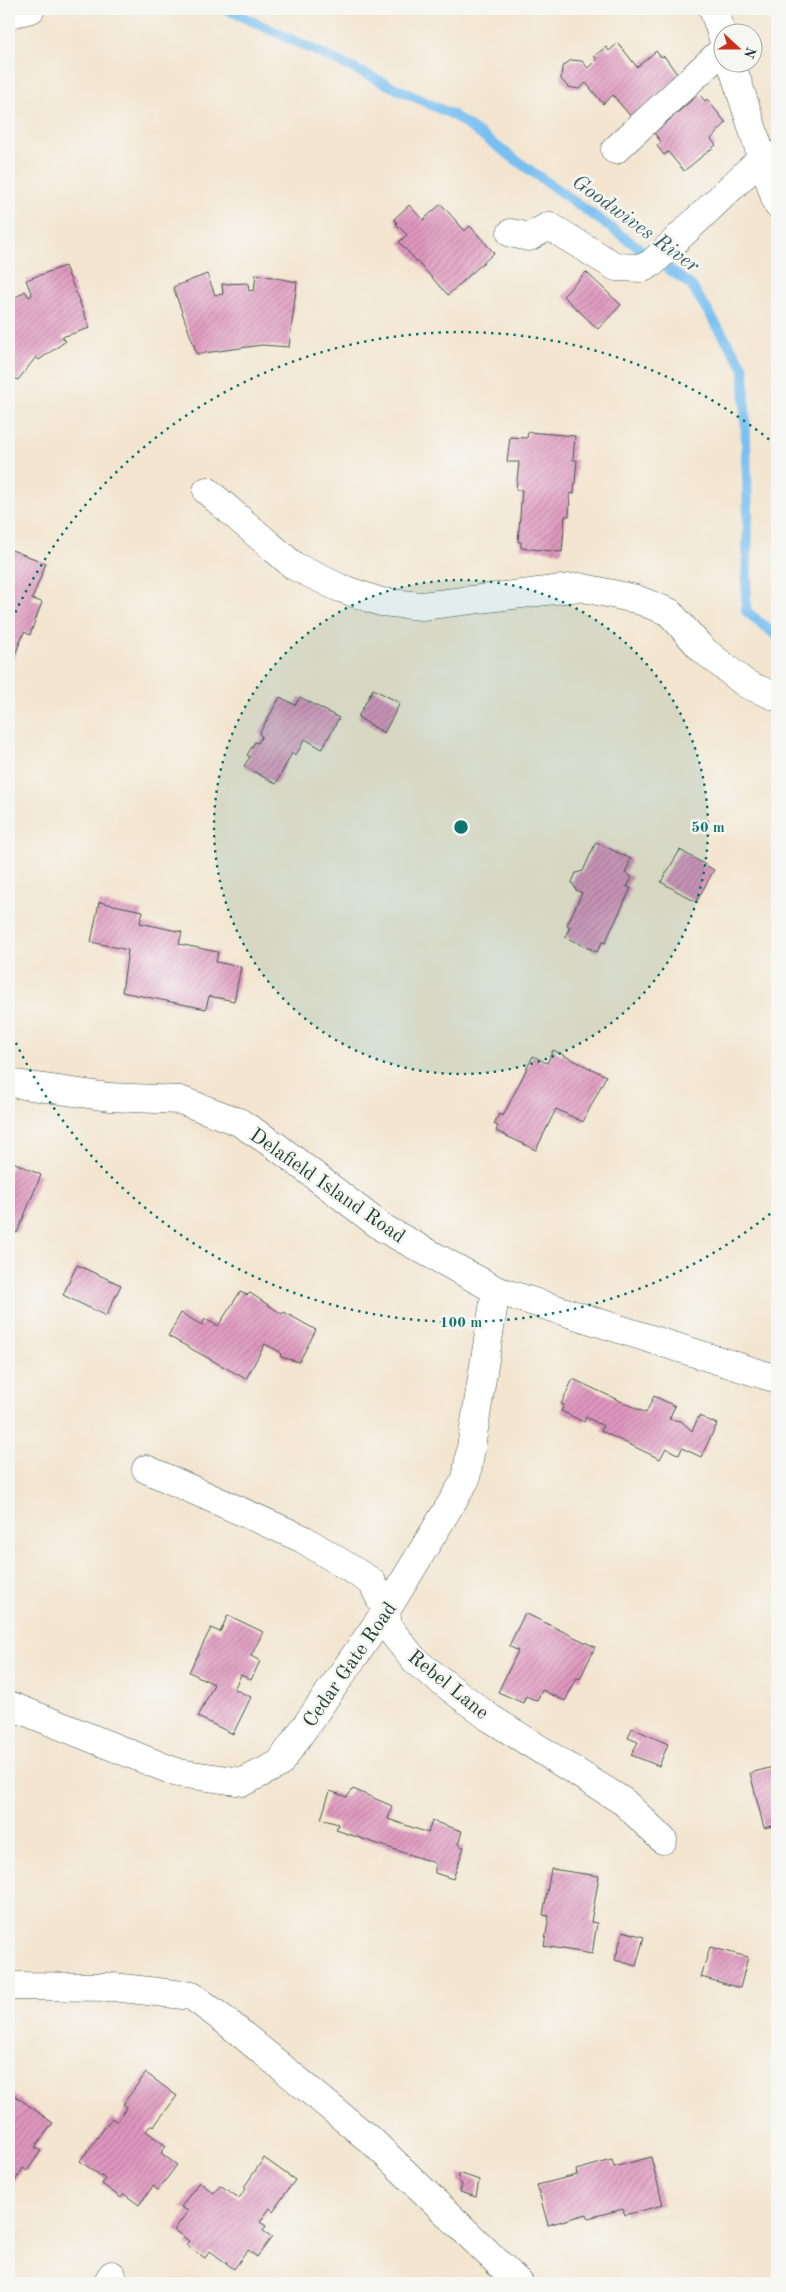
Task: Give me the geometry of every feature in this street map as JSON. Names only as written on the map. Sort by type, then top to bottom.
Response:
[{"type":"street","points":[[9,14],[31,9]]},
{"type":"street","points":[[713,9],[717,22]]},
{"type":"street","points":[[615,150],[714,58]]},
{"type":"street","points":[[734,72],[777,204]]},
{"type":"street","points":[[511,233],[528,237],[549,226],[616,267],[643,268],[652,263],[762,158]]},
{"type":"street","points":[[207,491],[294,566],[340,588],[381,602],[422,606],[578,587],[636,599],[669,612],[702,649],[724,667],[746,684],[777,697]]},
{"type":"street","name":"Delafield Island Road","points":[[9,1083],[109,1097],[180,1100],[239,1122],[276,1146],[383,1228],[496,1290],[777,1379]]},
{"type":"street","name":"Cedar Gate Road","points":[[9,1705],[178,1773],[243,1782],[279,1764],[386,1612],[466,1479],[496,1290]]},
{"type":"street","name":"Rebel Lane","points":[[146,1469],[303,1539],[372,1582],[386,1612],[388,1627],[415,1661],[490,1718],[624,1802],[663,1840]]},
{"type":"street","points":[[9,1986],[113,1987],[192,1996],[228,2022],[375,2144],[519,2283]]},
{"type":"building","points":[[618,43],[637,67],[656,51],[660,56],[665,57],[679,77],[631,117],[613,95],[603,104],[586,83],[579,89],[568,87],[561,79],[562,67],[571,60],[582,61],[588,68],[597,59],[594,56],[606,47],[609,51]]},
{"type":"building","points":[[699,94],[705,101],[707,99],[726,123],[711,139],[716,145],[684,171],[668,152],[664,155],[657,146],[661,142],[654,133]]},
{"type":"building","points":[[441,204],[465,231],[470,226],[494,253],[448,295],[399,242],[407,235],[396,224],[394,219],[409,205],[423,220]]},
{"type":"building","points":[[65,266],[90,328],[62,337],[66,341],[39,360],[36,357],[18,380],[9,374],[9,302],[25,291],[29,297],[32,295],[26,280]]},
{"type":"building","points":[[586,272],[621,305],[598,329],[563,296]]},
{"type":"building","points":[[207,274],[215,295],[223,294],[222,284],[248,283],[249,291],[254,290],[256,274],[297,282],[289,347],[262,345],[197,354],[173,287]]},
{"type":"building","points":[[528,432],[575,436],[573,460],[577,460],[574,494],[570,493],[569,516],[565,516],[562,552],[521,548],[521,542],[518,542],[522,490],[516,490],[519,462],[507,462],[510,437],[527,438]]},
{"type":"building","points":[[9,549],[46,563],[32,599],[42,602],[30,635],[24,632],[9,670]]},
{"type":"building","points":[[373,689],[400,703],[384,733],[358,717]]},
{"type":"building","points":[[280,697],[295,705],[300,697],[339,718],[322,749],[305,739],[296,755],[292,753],[276,784],[244,766],[250,757],[247,755],[255,742],[258,743],[262,736],[259,734]]},
{"type":"building","points":[[596,842],[631,859],[625,873],[632,877],[627,887],[631,888],[605,943],[602,942],[597,952],[565,937],[570,927],[567,925],[582,893],[576,890],[572,882],[576,873],[583,871]]},
{"type":"building","points":[[680,850],[714,870],[696,902],[661,882]]},
{"type":"building","points":[[99,902],[143,911],[140,923],[182,932],[179,944],[218,952],[216,962],[241,967],[234,1001],[209,996],[206,1009],[122,992],[128,950],[91,942]]},
{"type":"building","points":[[553,1050],[606,1076],[583,1122],[556,1109],[536,1150],[496,1131],[498,1126],[494,1124],[499,1114],[503,1116],[533,1056],[547,1063]]},
{"type":"building","points":[[13,1162],[41,1175],[17,1233],[9,1229],[9,1171]]},
{"type":"building","points":[[77,1265],[121,1285],[106,1316],[63,1295]]},
{"type":"building","points":[[240,1292],[247,1295],[250,1293],[282,1314],[284,1312],[316,1330],[299,1362],[281,1357],[280,1352],[265,1344],[246,1379],[168,1336],[181,1313],[202,1325],[205,1319],[218,1326]]},
{"type":"building","points":[[573,1379],[646,1413],[654,1396],[675,1406],[669,1419],[681,1421],[692,1431],[699,1416],[717,1424],[701,1457],[682,1448],[679,1455],[666,1448],[660,1459],[601,1431],[603,1426],[586,1417],[584,1422],[561,1411],[564,1405],[561,1404]]},
{"type":"building","points":[[525,1613],[595,1647],[580,1679],[577,1678],[565,1701],[542,1690],[537,1701],[526,1696],[523,1703],[498,1692],[518,1651],[509,1646]]},
{"type":"building","points":[[228,1615],[263,1632],[251,1656],[260,1661],[251,1680],[241,1675],[234,1689],[251,1697],[233,1734],[198,1717],[214,1684],[189,1672],[211,1628],[220,1632]]},
{"type":"building","points":[[632,1728],[668,1744],[659,1766],[631,1755],[638,1742],[628,1738]]},
{"type":"building","points":[[777,1766],[777,1844],[772,1826],[764,1828],[750,1773]]},
{"type":"building","points":[[353,1789],[392,1806],[388,1819],[428,1833],[432,1821],[462,1831],[458,1845],[464,1847],[453,1879],[435,1873],[435,1863],[336,1830],[338,1824],[321,1819],[330,1791],[347,1797]]},
{"type":"building","points":[[551,1869],[599,1876],[591,1922],[597,1923],[592,1954],[544,1946],[549,1916],[543,1915]]},
{"type":"building","points":[[623,1931],[644,1937],[636,1966],[615,1960]]},
{"type":"building","points":[[710,1947],[748,1957],[740,1988],[701,1977]]},
{"type":"building","points":[[146,2073],[177,2096],[154,2126],[152,2124],[146,2131],[166,2146],[161,2153],[177,2165],[158,2190],[153,2186],[139,2205],[124,2194],[121,2198],[102,2184],[105,2179],[80,2161],[112,2118],[117,2122],[127,2107],[123,2104]]},
{"type":"building","points":[[10,2092],[53,2123],[35,2147],[41,2151],[27,2171],[23,2168],[13,2184],[9,2181]]},
{"type":"building","points":[[651,2157],[663,2205],[625,2215],[623,2209],[588,2218],[587,2214],[548,2225],[537,2185],[577,2175],[576,2170],[612,2160],[614,2167]]},
{"type":"building","points":[[264,2158],[295,2180],[273,2211],[270,2208],[260,2222],[266,2226],[263,2231],[272,2237],[257,2257],[248,2250],[234,2269],[210,2251],[205,2258],[186,2245],[189,2241],[174,2230],[188,2211],[181,2207],[199,2182],[214,2193],[220,2185],[239,2198],[246,2189],[244,2187]]},
{"type":"building","points":[[459,2173],[479,2180],[476,2197],[460,2192],[462,2184],[459,2183]]},
{"type":"waterway","name":"Goodwives River","points":[[226,9],[453,115],[691,285],[744,368],[748,515],[746,611],[777,636]]}]
